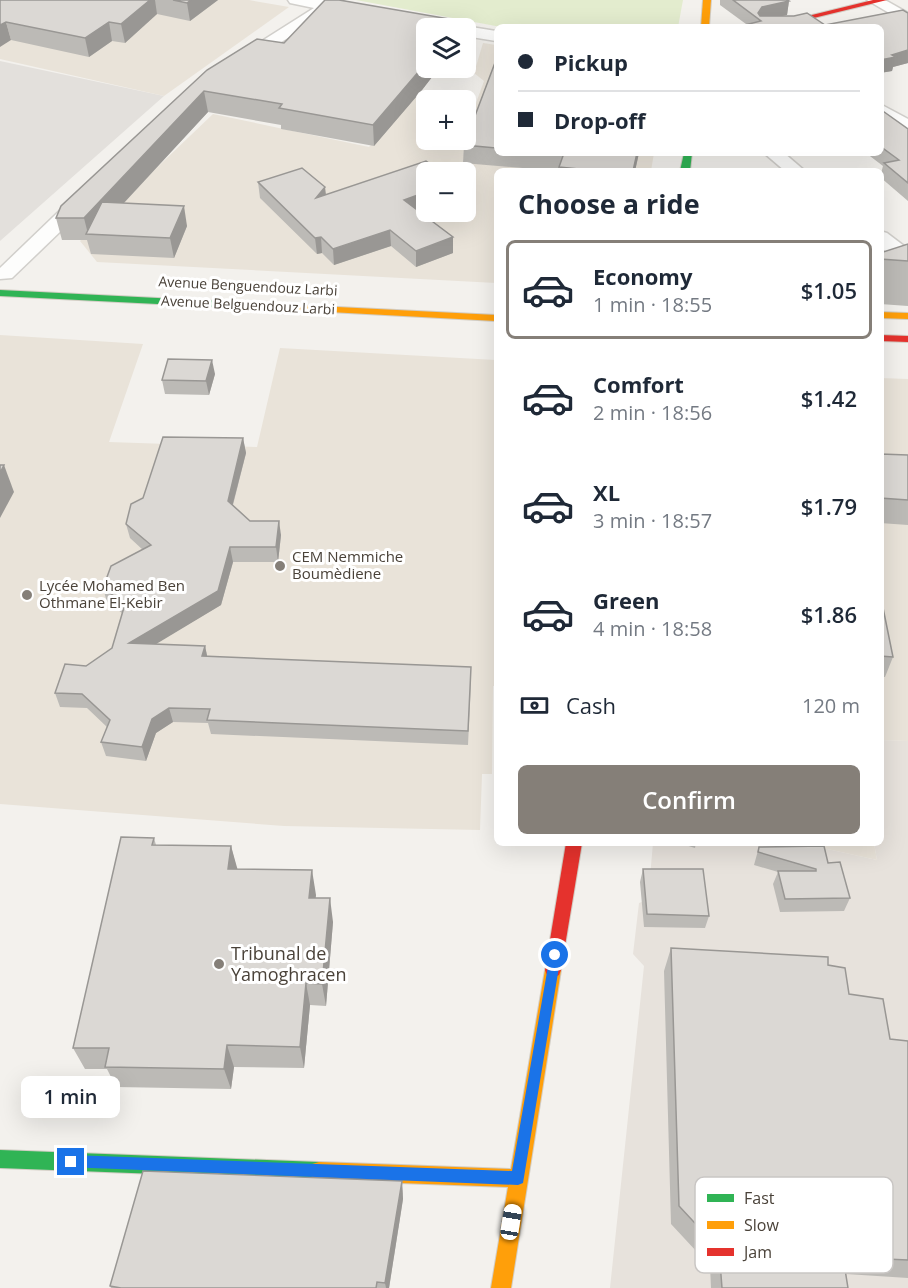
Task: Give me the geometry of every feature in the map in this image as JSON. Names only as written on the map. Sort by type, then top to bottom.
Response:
[{"type":"main road","points":[[705,24],[707,0]]},
{"type":"main road","points":[[779,24],[878,0]]},
{"type":"main road","points":[[3,274],[29,275]]},
{"type":"main road","name":"Avenue Belguendouz Larbi","points":[[0,293],[494,318]]},
{"type":"main road","points":[[884,315],[908,316]]},
{"type":"main road","points":[[884,338],[908,339]]},
{"type":"main road","points":[[501,1288],[573,846]]},
{"type":"main road","points":[[0,1159],[518,1178]]},
{"type":"street","points":[[295,0],[333,3],[351,10]]},
{"type":"street","points":[[878,0],[908,19]]},
{"type":"street","points":[[222,73],[333,3]]},
{"type":"street","points":[[476,33],[494,36]]},
{"type":"street","points":[[884,112],[908,127]]},
{"type":"street","points":[[778,156],[792,168]]},
{"type":"street","points":[[3,274],[100,183]]},
{"type":"street","points":[[884,240],[908,259]]},
{"type":"shaded area","points":[[0,0],[249,0],[289,7],[164,96],[0,59]]},
{"type":"shaded area","points":[[483,43],[494,45],[494,156],[654,156],[652,168],[494,168],[494,283],[97,262],[80,241],[213,114],[369,147],[416,95],[416,150],[476,150],[476,103],[484,81],[476,75]]},
{"type":"shaded area","points":[[0,61],[164,96],[0,241]]},
{"type":"shaded area","name":"CEM Nemmiche Boumèdiene","points":[[0,335],[143,344],[109,442],[257,447],[280,348],[494,360],[492,774],[482,774],[480,830],[284,826],[0,804]]},
{"type":"shaded area","points":[[884,378],[908,379],[908,741],[884,740]]},
{"type":"shaded area","points":[[884,740],[908,741],[908,1288],[610,1288],[644,966],[633,954],[639,903],[648,900],[653,846],[814,846],[877,860],[875,846],[884,846]]},
{"type":"shaded area","points":[[814,846],[875,846],[877,860]]},
{"type":"green space","points":[[356,0],[683,0],[679,24],[476,22],[476,18],[453,18]]},
{"type":"building","points":[[0,0],[150,0],[121,24],[109,22],[85,38],[6,22],[0,25]]},
{"type":"building","points":[[173,0],[191,0],[187,3]]},
{"type":"building","points":[[325,0],[339,0],[443,18],[416,18],[416,75],[373,125],[279,108],[282,104],[204,91],[84,218],[56,218],[61,206],[207,70],[257,39],[284,43]]},
{"type":"building","points":[[733,0],[787,0],[789,1],[762,7],[758,13],[760,16],[794,16],[807,13],[824,24],[749,24],[761,21]]},
{"type":"building","points":[[903,10],[908,13],[908,50],[892,55],[896,57],[884,59],[884,24],[830,24]]},
{"type":"building","points":[[494,65],[494,148],[476,146],[476,113]]},
{"type":"building","points":[[884,112],[908,129],[908,183],[884,163],[899,160],[884,149]]},
{"type":"building","points":[[563,156],[636,156],[634,168],[559,167]]},
{"type":"building","points":[[416,164],[416,196],[404,200],[416,209],[416,222],[433,222],[453,237],[416,251],[390,230],[333,249],[321,237],[315,238],[258,182],[302,168],[325,187],[316,198]]},
{"type":"building","points":[[102,202],[184,206],[170,238],[86,234]]},
{"type":"building","points":[[908,244],[908,261],[884,259],[884,252]]},
{"type":"building","points":[[168,359],[212,360],[206,381],[162,380]]},
{"type":"building","points":[[163,437],[243,438],[228,501],[250,521],[279,521],[276,547],[230,547],[218,591],[129,643],[205,646],[202,656],[471,667],[468,731],[207,720],[210,709],[169,708],[152,719],[142,747],[101,742],[110,720],[82,694],[55,693],[65,664],[86,666],[112,648],[125,604],[103,588],[111,566],[151,545],[126,524],[131,504],[143,498]]},
{"type":"building","points":[[884,454],[908,455],[908,500],[884,498]]},
{"type":"building","points":[[884,613],[893,657],[884,656]]},
{"type":"building","name":"Tribunal de Yamoghracen","points":[[121,837],[154,838],[152,845],[231,846],[228,869],[312,870],[309,898],[330,898],[322,984],[306,983],[300,1047],[227,1045],[224,1069],[105,1067],[109,1048],[73,1048]]},
{"type":"building","points":[[824,846],[828,863],[840,862],[850,898],[785,899],[778,871],[816,871],[816,869],[758,852],[759,847]]},
{"type":"building","points":[[643,869],[703,869],[709,916],[647,914]]},
{"type":"building","points":[[671,948],[828,957],[828,965],[845,968],[849,994],[883,999],[890,1039],[908,1041],[908,1260],[893,1259],[893,1177],[695,1177],[695,1223],[679,1206]]},
{"type":"building","points":[[143,1171],[402,1181],[385,1283],[377,1282],[376,1288],[121,1288],[110,1286]]},
{"type":"building","points":[[721,1273],[846,1273],[848,1288],[722,1288]]},
{"type":"traffic: fast","points":[[686,168],[688,156]]},
{"type":"traffic: fast","points":[[0,293],[278,307]]},
{"type":"traffic: fast","points":[[0,1159],[319,1171]]},
{"type":"traffic: slow","points":[[705,24],[707,0]]},
{"type":"traffic: slow","points":[[278,307],[494,318]]},
{"type":"traffic: slow","points":[[884,315],[908,316]]},
{"type":"traffic: slow","points":[[501,1288],[553,970]]},
{"type":"traffic: slow","points":[[319,1171],[518,1178]]},
{"type":"traffic: jam","points":[[780,24],[883,0]]},
{"type":"traffic: jam","points":[[884,338],[908,339]]},
{"type":"traffic: jam","points":[[553,970],[574,846]]},
{"type":"place","name":"CEM Nemmiche Boumèdiene","points":[[280,566]]},
{"type":"place","name":"Lycée Mohamed Ben Othmane El-Kebir","points":[[27,595]]},
{"type":"place","name":"Tribunal de Yamoghracen","points":[[219,964]]},
{"type":"route","points":[[71,1162],[518,1178],[555,955]]}]
